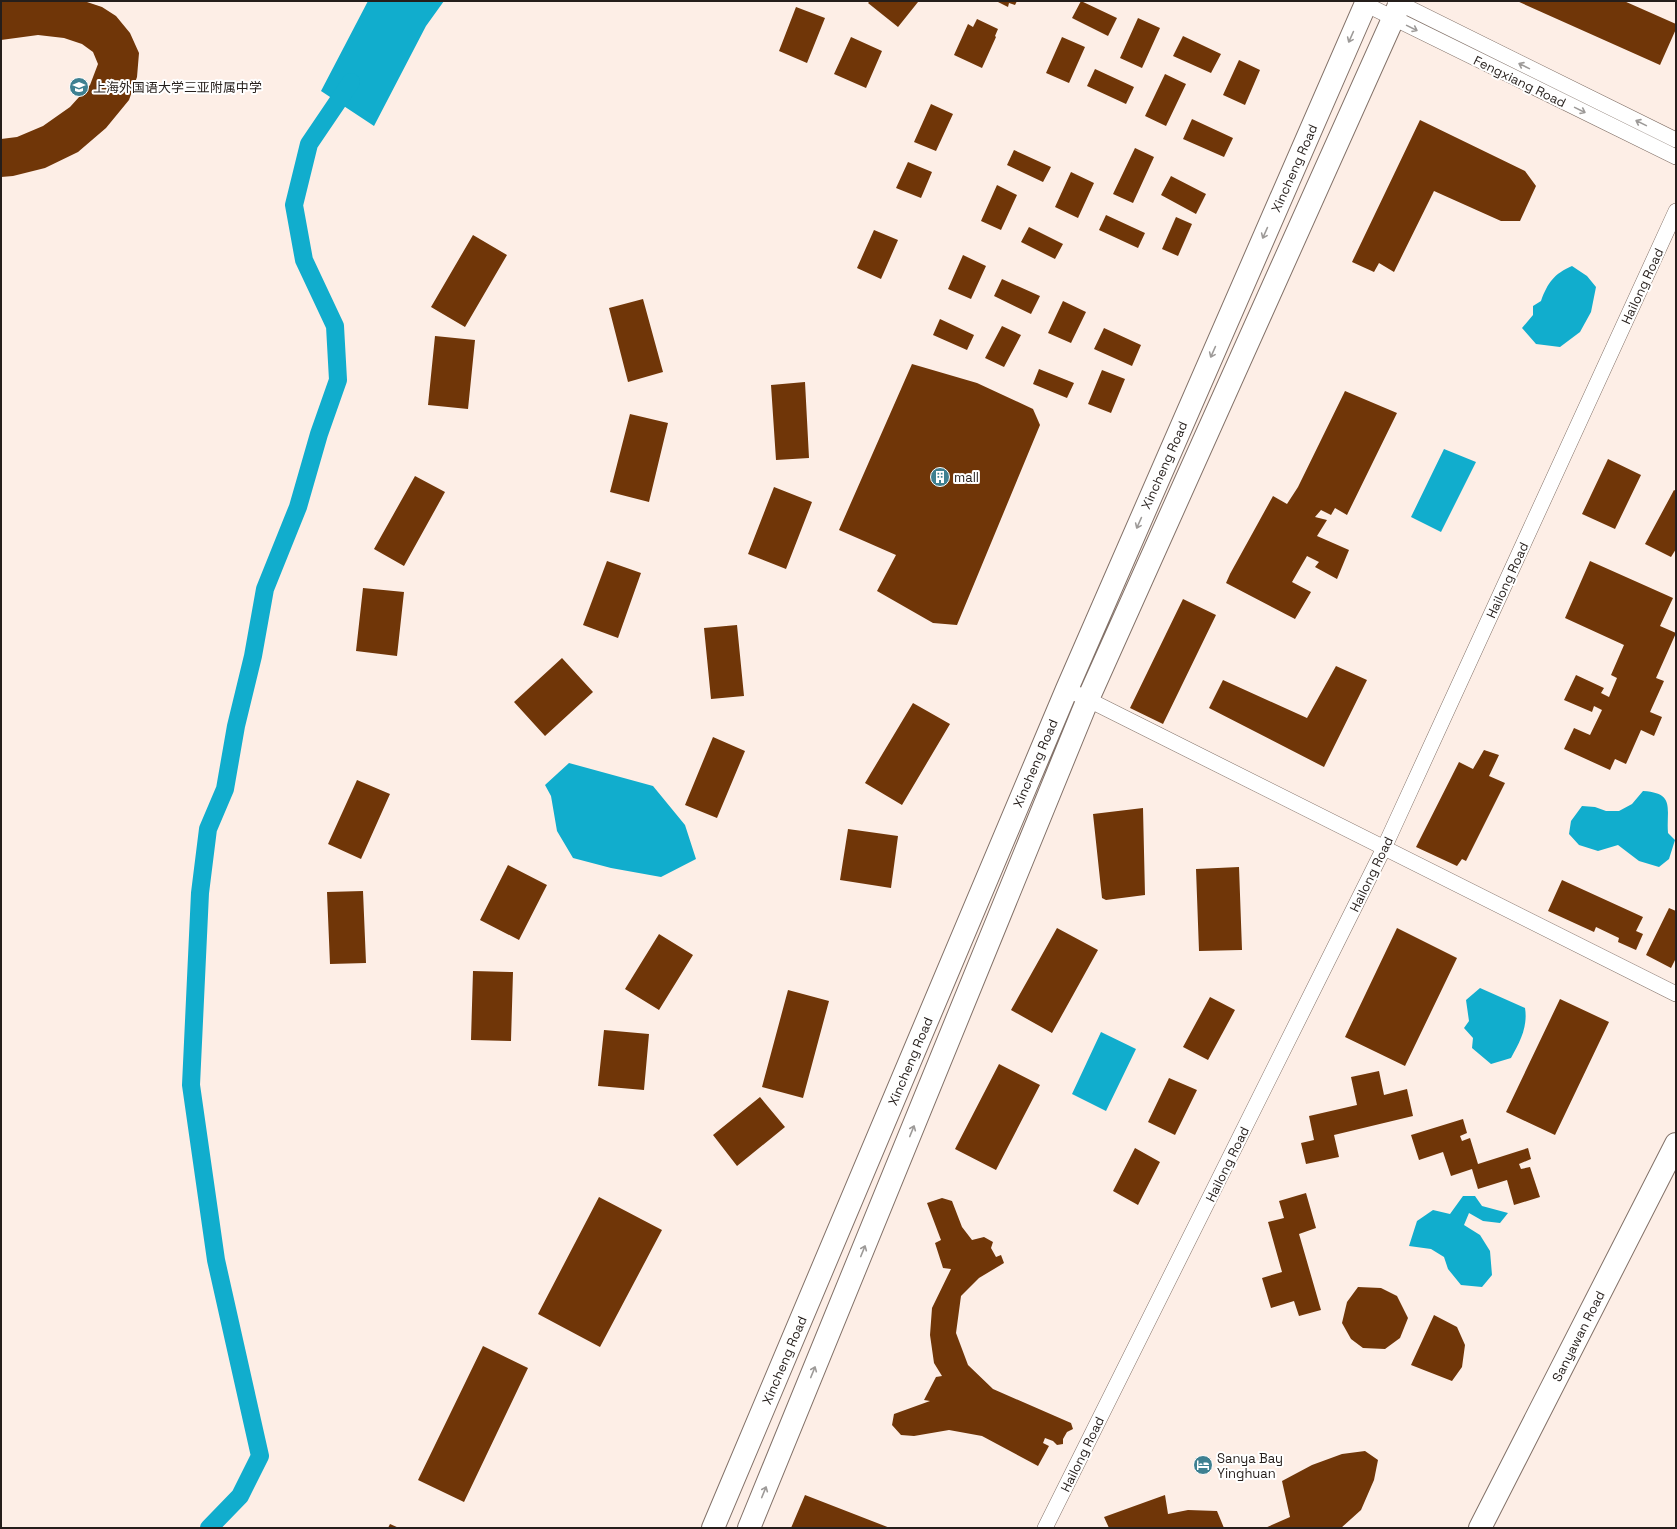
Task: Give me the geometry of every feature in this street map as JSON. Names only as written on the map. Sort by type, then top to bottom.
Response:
[{"type":"main road","name":"Xincheng Road","points":[[713,1528],[1067,688],[1366,3]]},
{"type":"main road","name":"Xincheng Road","points":[[749,1528],[1088,699],[1397,6]]},
{"type":"main road","name":"Sanyawan Road","points":[[1480,1528],[1676,1144]]},
{"type":"street","name":"Fengxiang Road","points":[[1366,3],[1397,6],[1676,140]]},
{"type":"street","name":"Fengxiang Road","points":[[1397,6],[1676,157]]},
{"type":"street","name":"Hailong Road","points":[[1045,1528],[1384,848],[1676,211]]},
{"type":"street","points":[[1067,688],[1676,994]]},
{"type":"water","points":[[368,1],[444,1],[426,26],[374,126],[321,91]]},
{"type":"water","points":[[1572,266],[1587,276],[1596,287],[1591,312],[1580,332],[1560,347],[1536,344],[1522,328],[1533,315],[1533,306],[1541,301],[1552,279]]},
{"type":"water","points":[[1444,449],[1476,462],[1441,532],[1411,517]]},
{"type":"water","points":[[569,763],[653,786],[685,825],[696,859],[661,877],[611,868],[573,858],[557,831],[551,796],[545,785]]},
{"type":"water","points":[[1643,791],[1653,792],[1661,795],[1665,799],[1668,810],[1668,833],[1675,840],[1669,859],[1659,867],[1639,861],[1618,845],[1598,851],[1579,845],[1569,834],[1571,821],[1582,806],[1595,807],[1606,811],[1619,811],[1632,804]]},
{"type":"water","points":[[1480,988],[1525,1008],[1526,1015],[1524,1028],[1511,1058],[1491,1064],[1472,1048],[1473,1038],[1464,1028],[1469,1021],[1466,1000]]},
{"type":"water","points":[[1101,1032],[1136,1049],[1106,1111],[1072,1094]]},
{"type":"water","points":[[1463,1196],[1475,1196],[1482,1206],[1508,1213],[1500,1223],[1483,1221],[1469,1213],[1464,1225],[1480,1235],[1490,1251],[1492,1275],[1482,1287],[1461,1285],[1448,1269],[1444,1257],[1431,1249],[1409,1246],[1417,1221],[1433,1210],[1450,1214]]},
{"type":"building","points":[[1,1],[84,1],[102,7],[116,16],[130,33],[139,53],[137,77],[129,100],[106,128],[78,152],[45,168],[13,176],[1,177],[1,139],[17,137],[43,126],[70,107],[90,85],[98,64],[93,52],[82,44],[64,38],[38,35],[1,40]]},
{"type":"building","points":[[870,1],[918,2],[898,27],[868,3]]},
{"type":"building","points":[[996,1],[1017,1],[1015,5],[1009,3],[1008,7]]},
{"type":"building","points":[[1081,1],[1117,18],[1108,36],[1072,18]]},
{"type":"building","points":[[1517,1],[1624,1],[1676,24],[1676,29],[1660,65]]},
{"type":"building","points":[[796,7],[825,18],[807,63],[779,51]]},
{"type":"building","points":[[1138,18],[1160,28],[1142,68],[1120,58]]},
{"type":"building","points":[[977,19],[998,29],[982,68],[954,55],[968,24],[973,27]]},
{"type":"building","points":[[1183,36],[1221,54],[1211,73],[1173,56]]},
{"type":"building","points":[[851,37],[882,51],[866,88],[834,74]]},
{"type":"building","points":[[1062,37],[1085,47],[1069,83],[1046,73]]},
{"type":"building","points":[[1239,60],[1260,70],[1245,105],[1223,95]]},
{"type":"building","points":[[1095,69],[1134,87],[1126,104],[1087,86]]},
{"type":"building","points":[[1165,74],[1186,84],[1166,126],[1145,116]]},
{"type":"building","points":[[931,104],[953,114],[936,151],[914,142]]},
{"type":"building","points":[[1192,119],[1233,138],[1224,157],[1183,139]]},
{"type":"building","points":[[1420,120],[1525,171],[1536,186],[1520,221],[1501,221],[1434,191],[1394,272],[1379,263],[1374,272],[1352,262]]},
{"type":"building","points":[[1135,148],[1154,157],[1133,203],[1113,194]]},
{"type":"building","points":[[1014,150],[1051,167],[1043,182],[1007,165]]},
{"type":"building","points":[[908,162],[932,172],[921,198],[896,188]]},
{"type":"building","points":[[1071,172],[1094,183],[1078,218],[1055,207]]},
{"type":"building","points":[[1171,176],[1206,194],[1196,214],[1161,195]]},
{"type":"building","points":[[997,185],[1017,195],[1001,230],[981,221]]},
{"type":"building","points":[[1106,215],[1145,233],[1138,248],[1099,230]]},
{"type":"building","points":[[1176,217],[1192,224],[1178,256],[1162,249]]},
{"type":"building","points":[[1029,227],[1063,244],[1055,259],[1021,242]]},
{"type":"building","points":[[874,230],[898,240],[881,279],[857,268]]},
{"type":"building","points":[[473,235],[507,255],[465,327],[431,307]]},
{"type":"building","points":[[963,255],[986,266],[971,299],[948,289]]},
{"type":"building","points":[[1002,279],[1040,296],[1031,314],[994,296]]},
{"type":"building","points":[[643,299],[663,372],[628,382],[609,308]]},
{"type":"building","points":[[1063,301],[1086,312],[1071,343],[1048,333]]},
{"type":"building","points":[[940,319],[974,335],[967,350],[933,335]]},
{"type":"building","points":[[1002,326],[1021,335],[1004,367],[985,358]]},
{"type":"building","points":[[1104,328],[1141,345],[1132,366],[1094,349]]},
{"type":"building","points":[[435,336],[475,340],[468,409],[428,405]]},
{"type":"building","name":"mall","points":[[912,364],[977,383],[1033,409],[1040,425],[957,625],[933,623],[877,591],[896,555],[839,530]]},
{"type":"building","points":[[1039,369],[1074,383],[1067,398],[1033,384]]},
{"type":"building","points":[[1102,370],[1125,379],[1111,413],[1088,404]]},
{"type":"building","points":[[805,382],[809,458],[776,460],[771,385]]},
{"type":"building","points":[[1345,391],[1397,413],[1347,515],[1335,508],[1331,515],[1321,510],[1315,517],[1327,520],[1317,536],[1349,550],[1337,579],[1315,567],[1319,562],[1307,556],[1292,582],[1311,592],[1295,619],[1226,583],[1273,496],[1287,504],[1298,487]]},
{"type":"building","points":[[630,414],[668,423],[649,502],[610,492]]},
{"type":"building","points":[[1608,459],[1641,475],[1615,529],[1582,514]]},
{"type":"building","points":[[415,476],[445,492],[404,566],[374,549]]},
{"type":"building","points":[[774,487],[812,502],[786,569],[748,554]]},
{"type":"building","points":[[1674,490],[1676,491],[1676,549],[1671,557],[1645,544]]},
{"type":"building","points":[[607,561],[641,573],[618,638],[583,625]]},
{"type":"building","points":[[1590,561],[1673,598],[1660,626],[1676,633],[1656,678],[1664,681],[1650,712],[1662,717],[1654,736],[1641,730],[1626,764],[1615,759],[1610,770],[1564,749],[1574,728],[1590,735],[1602,710],[1594,706],[1592,712],[1564,700],[1576,675],[1604,688],[1601,693],[1609,697],[1617,678],[1611,675],[1624,645],[1565,618]]},
{"type":"building","points":[[363,588],[404,592],[397,656],[356,651]]},
{"type":"building","points":[[1183,599],[1216,615],[1163,724],[1130,708]]},
{"type":"building","points":[[737,625],[744,696],[711,699],[704,628]]},
{"type":"building","points":[[562,658],[593,692],[545,736],[514,702]]},
{"type":"building","points":[[1336,666],[1367,680],[1324,767],[1209,708],[1223,680],[1307,718]]},
{"type":"building","points":[[913,703],[950,724],[902,805],[865,783]]},
{"type":"building","points":[[713,737],[745,751],[717,818],[685,805]]},
{"type":"building","points":[[1484,750],[1499,755],[1489,776],[1505,783],[1466,861],[1462,859],[1457,866],[1416,847],[1459,762],[1473,769]]},
{"type":"building","points":[[357,780],[390,794],[361,859],[328,844]]},
{"type":"building","points":[[1143,808],[1145,895],[1106,900],[1102,898],[1093,814]]},
{"type":"building","points":[[848,829],[898,836],[891,888],[840,880]]},
{"type":"building","points":[[508,865],[547,885],[519,940],[480,920]]},
{"type":"building","points":[[1239,867],[1242,950],[1199,951],[1196,869]]},
{"type":"building","points":[[1562,880],[1643,917],[1636,931],[1643,934],[1636,950],[1618,942],[1619,938],[1596,927],[1594,932],[1548,911]]},
{"type":"building","points":[[363,891],[366,963],[330,964],[327,892]]},
{"type":"building","points":[[1669,908],[1676,911],[1676,958],[1671,968],[1646,955]]},
{"type":"building","points":[[1057,928],[1098,950],[1052,1033],[1011,1010]]},
{"type":"building","points":[[1397,928],[1457,958],[1405,1066],[1345,1037]]},
{"type":"building","points":[[659,934],[693,955],[659,1010],[625,989]]},
{"type":"building","points":[[473,971],[513,972],[511,1041],[471,1040]]},
{"type":"building","points":[[788,990],[829,1001],[803,1098],[762,1087]]},
{"type":"building","points":[[1210,997],[1235,1010],[1208,1060],[1183,1047]]},
{"type":"building","points":[[1560,999],[1609,1022],[1555,1135],[1506,1112]]},
{"type":"building","points":[[604,1030],[649,1034],[644,1090],[598,1086]]},
{"type":"building","points":[[999,1064],[1040,1085],[996,1170],[955,1149]]},
{"type":"building","points":[[1379,1071],[1384,1095],[1407,1089],[1413,1116],[1334,1135],[1339,1157],[1306,1164],[1301,1143],[1314,1140],[1309,1116],[1357,1105],[1351,1077]]},
{"type":"building","points":[[1169,1078],[1197,1090],[1175,1135],[1148,1122]]},
{"type":"building","points":[[760,1097],[785,1127],[737,1166],[713,1135]]},
{"type":"building","points":[[1463,1119],[1467,1133],[1460,1136],[1462,1141],[1470,1138],[1478,1164],[1528,1148],[1531,1159],[1519,1164],[1521,1169],[1530,1167],[1540,1197],[1514,1205],[1507,1180],[1478,1189],[1472,1169],[1451,1176],[1443,1152],[1419,1160],[1411,1135]]},
{"type":"building","points":[[1135,1148],[1160,1162],[1138,1205],[1113,1191]]},
{"type":"building","points":[[1306,1193],[1316,1228],[1299,1234],[1321,1310],[1299,1316],[1294,1301],[1271,1308],[1262,1278],[1282,1272],[1268,1222],[1284,1218],[1279,1201]]},
{"type":"building","points":[[599,1197],[662,1230],[600,1347],[538,1314]]},
{"type":"building","points":[[942,1198],[952,1201],[962,1227],[972,1240],[984,1237],[993,1242],[991,1248],[996,1257],[1001,1255],[1004,1263],[979,1278],[961,1296],[956,1333],[968,1365],[993,1389],[1071,1423],[1073,1429],[1067,1432],[1063,1439],[1063,1444],[1057,1445],[1053,1441],[1045,1438],[1043,1443],[1049,1446],[1038,1466],[982,1436],[949,1430],[914,1436],[901,1435],[892,1425],[894,1414],[930,1401],[924,1400],[936,1377],[942,1376],[934,1363],[930,1335],[932,1308],[951,1269],[943,1268],[935,1243],[941,1240],[927,1203]]},
{"type":"building","points":[[1358,1287],[1381,1288],[1397,1296],[1408,1318],[1400,1338],[1385,1349],[1363,1348],[1351,1339],[1342,1323],[1347,1302]]},
{"type":"building","points":[[1434,1315],[1457,1327],[1465,1345],[1462,1367],[1452,1381],[1411,1365]]},
{"type":"building","points":[[483,1346],[528,1368],[464,1502],[418,1480]]},
{"type":"building","points":[[1365,1451],[1378,1460],[1374,1480],[1361,1510],[1341,1528],[1265,1528],[1290,1517],[1282,1481],[1312,1465],[1342,1454]]},
{"type":"building","points":[[805,1495],[890,1528],[791,1528]]},
{"type":"building","points":[[1165,1495],[1168,1514],[1188,1510],[1217,1511],[1224,1528],[1109,1528],[1104,1517]]},
{"type":"building","points":[[390,1524],[399,1528],[388,1528]]},
{"type":"waterway","points":[[209,1528],[240,1496],[260,1456],[216,1260],[191,1085],[200,893],[208,829],[225,789],[236,726],[253,656],[265,589],[298,507],[319,434],[338,380],[335,326],[304,260],[294,205],[309,144],[351,82]]},
{"type":"place","name":"上海外国语大学三亚附属中学","points":[[79,87]]},
{"type":"place","name":"mall","points":[[940,477]]},
{"type":"place","name":"Sanya Bay Yinghuan","points":[[1203,1465]]}]
